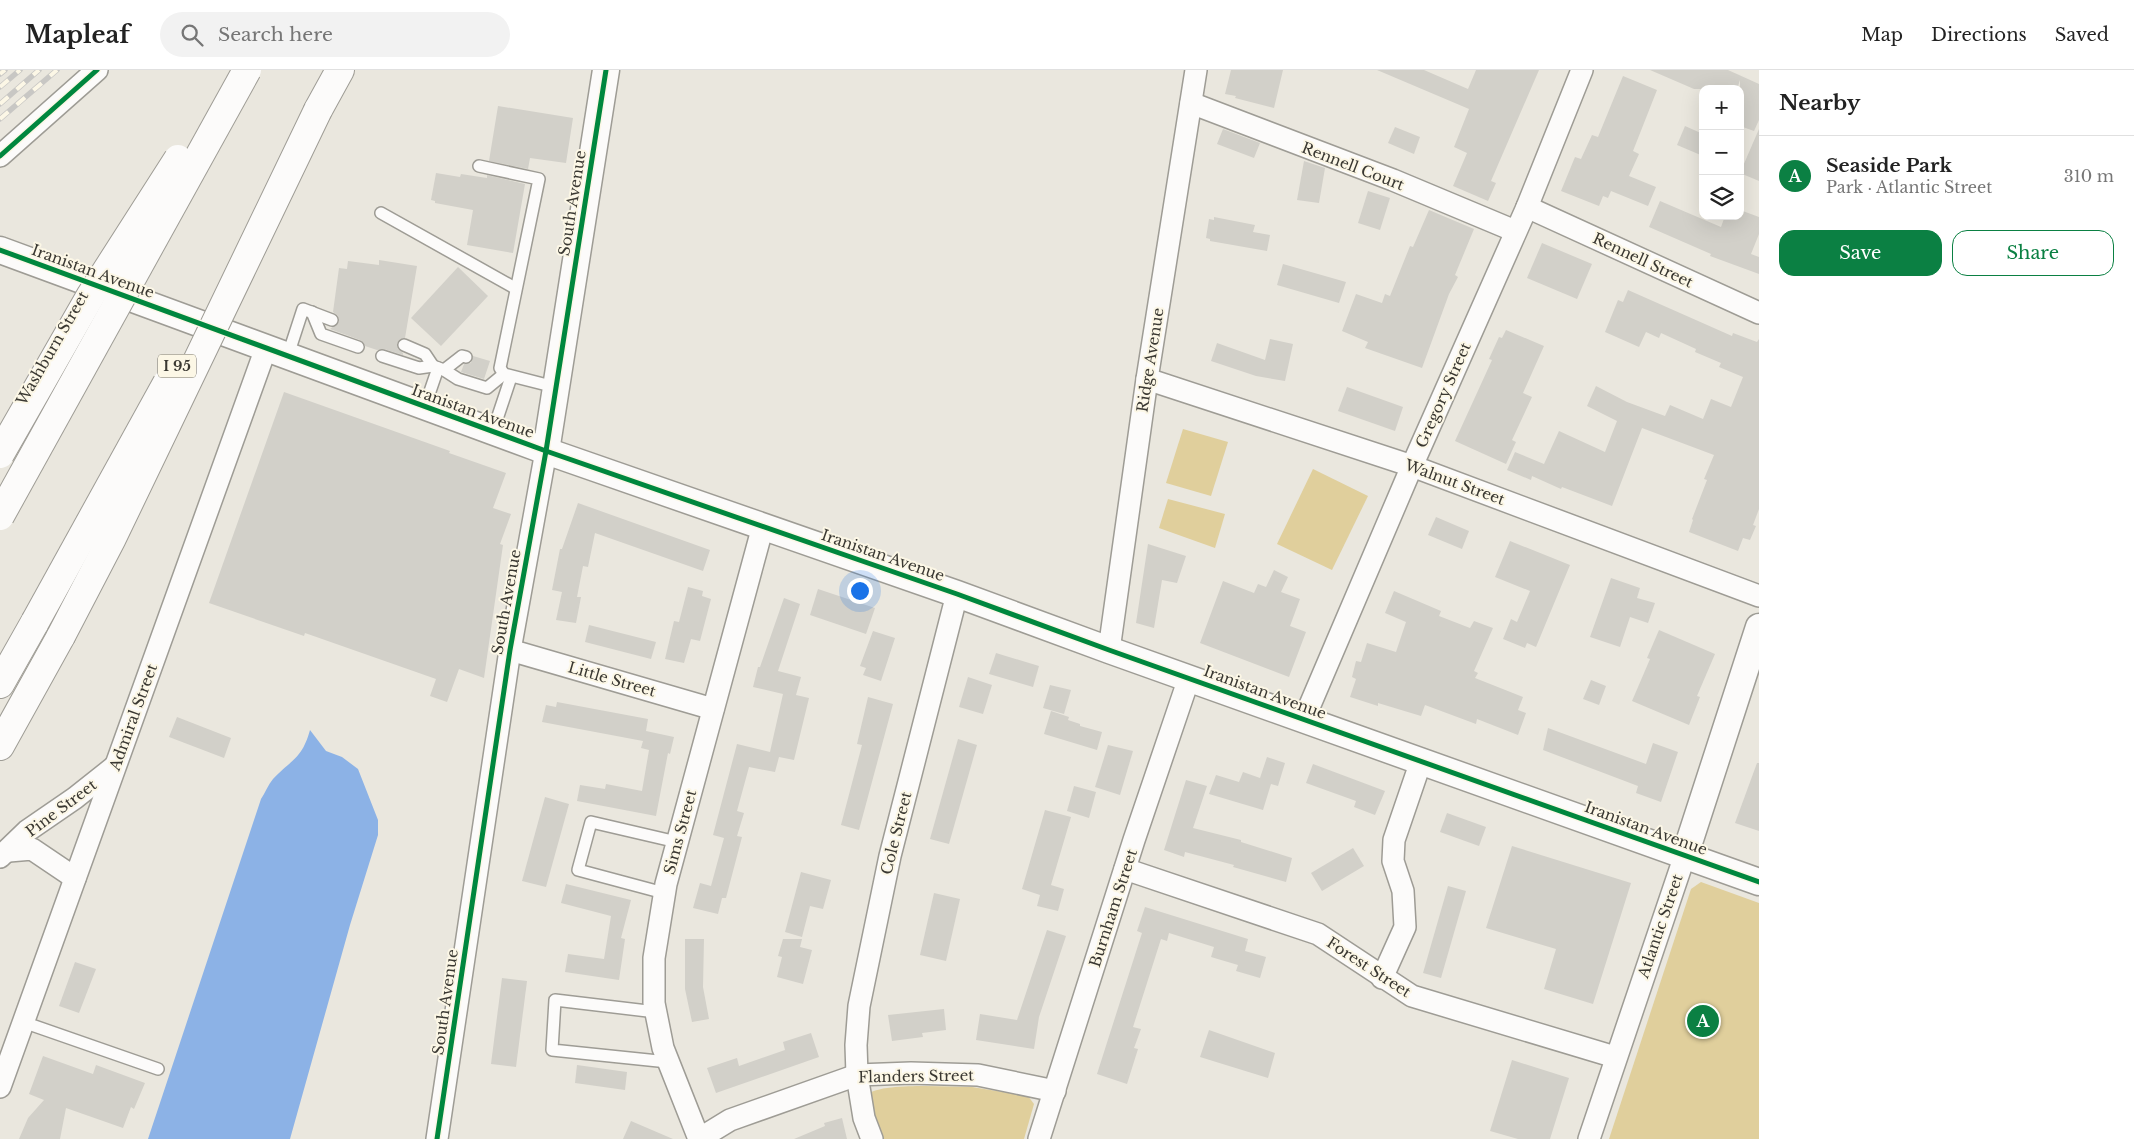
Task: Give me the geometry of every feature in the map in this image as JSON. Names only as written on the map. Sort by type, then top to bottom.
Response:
[{"type":"highway","points":[[0,454],[62,342],[236,70]]},
{"type":"highway","points":[[0,516],[247,70]]},
{"type":"highway","name":"I 95","points":[[0,684],[340,70]]},
{"type":"highway","points":[[0,746],[61,636],[116,529],[318,110]]},
{"type":"street","points":[[0,156],[97,70]]},
{"type":"street","name":"South Avenue","points":[[437,1139],[510,650],[546,451],[606,70]]},
{"type":"street","name":"Ridge Avenue","points":[[1109,650],[1147,379],[1196,70]]},
{"type":"street","name":"Gregory Street","points":[[1304,720],[1412,466],[1527,207],[1582,70]]},
{"type":"street","name":"Rennell Court","points":[[1191,103],[1393,180],[1515,231]]},
{"type":"street","name":"Rennell Street","points":[[1527,207],[1759,313]]},
{"type":"street","name":"Iranistan Avenue","points":[[0,250],[546,451],[957,594],[1759,882]]},
{"type":"street","name":"Washburn Street","points":[[0,438],[89,284]]},
{"type":"street","name":"Admiral Street","points":[[0,1086],[115,767],[277,352]]},
{"type":"street","name":"Walnut Street","points":[[1147,379],[1412,466],[1759,596]]},
{"type":"street","name":"Sims Street","points":[[699,1139],[662,1048],[656,1012],[654,958],[664,893],[763,526]]},
{"type":"street","name":"Cole Street","points":[[872,1139],[864,1118],[856,1075],[859,1006],[890,856],[957,594]]},
{"type":"street","name":"Atlantic Street","points":[[1589,1139],[1685,855],[1759,627]]},
{"type":"street","name":"Little Street","points":[[510,650],[713,708]]},
{"type":"street","name":"Burnham Street","points":[[1039,1139],[1189,678]]},
{"type":"street","points":[[1382,978],[1405,927],[1404,891],[1393,861],[1394,840],[1421,761]]},
{"type":"street","name":"Pine Street","points":[[4,854],[28,831],[115,767]]},
{"type":"street","name":"Pine Street","points":[[4,854],[32,849],[75,878]]},
{"type":"street","name":"Forest Street","points":[[1125,870],[1318,934],[1412,996],[1616,1057]]},
{"type":"street","name":"Flanders Street","points":[[699,1139],[730,1120],[856,1075],[911,1073],[978,1074],[1055,1091]]},
{"type":"lane","points":[[479,166],[539,179],[515,288],[493,431]]},
{"type":"lane","points":[[381,213],[515,288]]},
{"type":"lane","points":[[277,352],[303,309],[332,320]]},
{"type":"lane","points":[[312,312],[321,334],[358,347]]},
{"type":"lane","points":[[404,345],[425,354],[439,368],[458,379],[487,388],[501,371]]},
{"type":"lane","points":[[382,356],[419,368],[439,368],[462,356],[466,357]]},
{"type":"lane","points":[[425,406],[439,368]]},
{"type":"lane","points":[[501,371],[555,387]]},
{"type":"lane","points":[[664,893],[578,870],[591,822],[677,842]]},
{"type":"lane","points":[[656,1012],[555,1000],[552,1050],[668,1062]]},
{"type":"lane","points":[[23,1022],[158,1069]]},
{"type":"shaded area","points":[[1183,429],[1228,442],[1211,496],[1166,483]]},
{"type":"shaded area","points":[[1313,469],[1368,496],[1332,570],[1277,544]]},
{"type":"shaded area","points":[[1168,499],[1225,514],[1215,548],[1159,528]]},
{"type":"shaded area","points":[[1701,882],[1759,903],[1759,1139],[1609,1139],[1691,889]]},
{"type":"shaded area","points":[[925,1086],[972,1087],[1028,1096],[1034,1104],[1024,1139],[880,1139],[869,1094],[879,1089]]},
{"type":"water","points":[[310,730],[326,751],[342,757],[358,769],[378,820],[378,835],[350,925],[290,1139],[148,1139],[261,799],[273,779],[300,753]]},
{"type":"building","points":[[1231,70],[1283,70],[1274,108],[1225,94]]},
{"type":"building","points":[[1377,70],[1424,70],[1468,89],[1476,70],[1539,70],[1491,181],[1496,183],[1488,201],[1453,186],[1467,153],[1454,147],[1469,109]]},
{"type":"building","points":[[1650,70],[1728,70],[1759,84],[1759,120],[1754,131],[1744,127],[1744,85],[1740,85],[1740,80],[1738,85],[1699,85],[1699,89],[1694,89]]},
{"type":"building","points":[[1623,76],[1657,90],[1633,151],[1639,154],[1629,176],[1656,187],[1648,206],[1611,191],[1608,198],[1603,196],[1599,206],[1561,191],[1575,157],[1581,159],[1592,135],[1598,137]]},
{"type":"building","points":[[498,106],[573,118],[566,163],[530,158],[528,169],[489,161]]},
{"type":"building","points":[[1685,126],[1699,132],[1699,154],[1677,145]]},
{"type":"building","points":[[1395,127],[1420,137],[1414,154],[1388,143]]},
{"type":"building","points":[[1223,129],[1260,143],[1254,158],[1217,144]]},
{"type":"building","points":[[1759,129],[1759,181],[1744,175],[1744,164]]},
{"type":"building","points":[[1304,161],[1325,168],[1319,203],[1297,200]]},
{"type":"building","points":[[436,173],[460,177],[461,174],[487,178],[487,175],[525,184],[513,253],[467,245],[473,210],[435,203],[435,201],[431,200]]},
{"type":"building","points":[[1368,191],[1390,198],[1380,230],[1358,223]]},
{"type":"building","points":[[1660,201],[1699,218],[1699,220],[1705,220],[1721,227],[1724,220],[1744,220],[1744,211],[1759,217],[1759,234],[1751,254],[1759,257],[1759,274],[1710,256],[1711,254],[1649,227]]},
{"type":"building","points":[[1429,210],[1474,229],[1455,275],[1458,277],[1449,294],[1422,368],[1365,348],[1368,342],[1342,331],[1356,294],[1382,303],[1385,294],[1390,296],[1410,246],[1413,247]]},
{"type":"building","points":[[1214,217],[1255,225],[1253,232],[1270,235],[1267,251],[1210,241],[1210,239],[1206,238],[1209,219],[1214,220]]},
{"type":"building","points":[[1542,243],[1592,264],[1577,299],[1527,278]]},
{"type":"building","points":[[379,260],[417,266],[405,338],[400,339],[397,343],[398,349],[403,355],[365,346],[360,340],[330,329],[339,322],[338,316],[333,312],[339,268],[347,269],[348,261],[379,265]]},
{"type":"building","points":[[1283,264],[1346,282],[1339,303],[1277,285]]},
{"type":"building","points":[[458,267],[488,296],[441,346],[411,318]]},
{"type":"building","points":[[1628,290],[1732,336],[1733,333],[1757,342],[1759,339],[1759,509],[1753,525],[1756,526],[1750,540],[1743,538],[1738,551],[1689,532],[1707,480],[1704,479],[1714,455],[1642,428],[1612,506],[1562,487],[1561,489],[1532,476],[1531,480],[1507,470],[1515,452],[1544,464],[1559,431],[1605,452],[1617,421],[1587,406],[1596,386],[1627,402],[1665,416],[1670,405],[1703,419],[1711,399],[1731,407],[1743,377],[1719,367],[1721,363],[1695,352],[1696,349],[1661,333],[1659,338],[1646,332],[1639,347],[1605,332],[1618,300],[1623,302]]},
{"type":"building","points":[[1506,330],[1544,346],[1523,393],[1532,397],[1512,440],[1516,442],[1506,464],[1455,441],[1492,360],[1489,359],[1499,337],[1502,338]]},
{"type":"building","points":[[1270,339],[1293,344],[1285,381],[1256,376],[1211,361],[1217,343],[1265,360]]},
{"type":"building","points":[[473,356],[490,361],[484,379],[461,372],[464,364],[471,363]]},
{"type":"building","points":[[1347,387],[1403,407],[1395,431],[1338,411]]},
{"type":"building","points":[[284,392],[506,473],[493,508],[511,514],[500,544],[503,545],[484,678],[459,669],[447,702],[430,696],[436,679],[305,633],[304,636],[209,603]]},
{"type":"building","points":[[578,503],[710,550],[703,571],[595,533],[588,567],[583,566],[577,597],[581,597],[576,623],[556,620],[562,592],[552,590],[560,549],[562,549]]},
{"type":"building","points":[[1436,517],[1469,531],[1462,549],[1428,535]]},
{"type":"building","points":[[1510,541],[1570,565],[1536,647],[1527,643],[1525,648],[1503,639],[1511,619],[1517,622],[1530,591],[1495,577]]},
{"type":"building","points":[[1148,544],[1186,556],[1177,583],[1162,580],[1154,628],[1136,623]]},
{"type":"building","points":[[1274,570],[1288,577],[1281,592],[1300,599],[1290,626],[1306,632],[1289,677],[1200,643],[1223,581],[1254,593],[1258,584],[1266,587]]},
{"type":"building","points":[[1611,578],[1640,588],[1637,598],[1655,603],[1648,623],[1630,617],[1620,647],[1590,637]]},
{"type":"building","points":[[688,587],[703,591],[702,596],[711,599],[700,641],[691,639],[684,663],[665,659],[674,621],[679,622]]},
{"type":"building","points":[[818,589],[875,608],[866,634],[810,615]]},
{"type":"building","points":[[1394,591],[1441,611],[1439,616],[1470,628],[1474,621],[1493,628],[1474,671],[1478,673],[1475,678],[1523,697],[1518,710],[1526,713],[1518,735],[1477,719],[1476,724],[1425,705],[1421,716],[1350,697],[1356,679],[1352,677],[1356,661],[1361,662],[1367,643],[1396,652],[1406,622],[1385,613]]},
{"type":"building","points":[[784,598],[800,604],[778,671],[801,677],[796,695],[809,698],[794,760],[779,757],[775,772],[749,767],[737,811],[744,813],[737,836],[742,837],[726,898],[722,898],[718,914],[693,908],[700,883],[711,886],[724,838],[713,835],[737,744],[770,752],[783,694],[753,687],[758,667],[760,667]]},
{"type":"building","points":[[589,625],[656,642],[651,659],[585,642]]},
{"type":"building","points":[[1659,630],[1715,654],[1697,696],[1700,697],[1689,725],[1632,701],[1650,659],[1647,658]]},
{"type":"building","points":[[873,631],[895,638],[881,681],[863,675],[866,668],[860,666]]},
{"type":"building","points":[[996,653],[1039,666],[1033,687],[989,674]]},
{"type":"building","points":[[968,677],[992,685],[983,714],[959,707]]},
{"type":"building","points":[[1591,680],[1606,686],[1599,705],[1583,699]]},
{"type":"building","points":[[1050,685],[1071,690],[1064,714],[1043,708]]},
{"type":"building","points":[[868,697],[893,704],[859,830],[841,825],[862,745],[857,744]]},
{"type":"building","points":[[557,702],[648,719],[646,731],[674,737],[670,754],[668,753],[656,816],[577,801],[580,785],[605,789],[606,784],[642,791],[649,750],[641,748],[643,741],[542,722],[546,705],[556,707]]},
{"type":"building","points":[[1051,711],[1069,717],[1068,720],[1080,724],[1080,726],[1102,732],[1097,750],[1044,734]]},
{"type":"building","points":[[177,717],[231,738],[224,758],[169,737]]},
{"type":"building","points":[[1548,728],[1646,764],[1653,743],[1678,752],[1661,802],[1636,793],[1638,786],[1543,750]]},
{"type":"building","points":[[958,739],[977,745],[949,844],[930,839]]},
{"type":"building","points":[[1108,745],[1133,751],[1120,795],[1095,787]]},
{"type":"building","points":[[1267,757],[1285,763],[1278,786],[1271,784],[1263,810],[1209,794],[1216,775],[1239,782],[1243,772],[1260,778]]},
{"type":"building","points":[[1757,763],[1759,763],[1759,831],[1735,823]]},
{"type":"building","points":[[1313,764],[1385,791],[1375,815],[1354,807],[1356,801],[1306,783]]},
{"type":"building","points":[[1186,780],[1207,786],[1193,828],[1241,840],[1241,842],[1292,858],[1286,882],[1185,852],[1184,857],[1164,850]]},
{"type":"building","points":[[1074,786],[1096,792],[1089,818],[1067,811]]},
{"type":"building","points":[[545,797],[569,804],[546,887],[522,881]]},
{"type":"building","points":[[1045,810],[1071,817],[1051,885],[1064,889],[1058,911],[1037,906],[1040,895],[1022,889]]},
{"type":"building","points":[[1447,813],[1486,827],[1479,846],[1440,832]]},
{"type":"building","points":[[1512,846],[1631,883],[1593,1004],[1544,989],[1556,949],[1486,928]]},
{"type":"building","points":[[1353,848],[1364,866],[1322,891],[1311,873]]},
{"type":"building","points":[[801,872],[831,880],[823,909],[810,906],[802,937],[785,932]]},
{"type":"building","points":[[566,884],[631,900],[621,938],[625,939],[619,980],[565,972],[568,954],[604,959],[611,916],[561,903]]},
{"type":"building","points":[[1448,886],[1466,891],[1441,978],[1423,973]]},
{"type":"building","points":[[934,893],[960,899],[946,961],[920,955]]},
{"type":"building","points":[[1145,907],[1248,939],[1245,951],[1266,957],[1260,978],[1236,971],[1238,965],[1211,957],[1214,947],[1169,933],[1167,941],[1161,939],[1133,1027],[1141,1029],[1134,1048],[1138,1049],[1127,1084],[1097,1074],[1142,933],[1137,931]]},
{"type":"building","points":[[1047,930],[1066,936],[1039,1017],[1034,1049],[976,1040],[980,1014],[1017,1020]]},
{"type":"building","points":[[685,939],[704,939],[703,987],[709,1019],[692,1022],[685,989]]},
{"type":"building","points":[[783,939],[802,939],[800,947],[812,950],[803,984],[777,977],[782,957],[778,956]]},
{"type":"building","points":[[75,962],[96,969],[79,1013],[59,1006]]},
{"type":"building","points":[[502,978],[527,981],[516,1067],[491,1064]]},
{"type":"building","points":[[944,1009],[946,1030],[922,1033],[923,1037],[892,1041],[888,1015]]},
{"type":"building","points":[[1209,1030],[1275,1053],[1268,1078],[1200,1057]]},
{"type":"building","points":[[811,1033],[819,1057],[716,1093],[707,1068],[737,1058],[739,1066],[785,1050],[783,1042]]},
{"type":"building","points":[[43,1056],[93,1074],[96,1065],[145,1083],[134,1109],[131,1107],[123,1128],[66,1108],[60,1139],[19,1139],[28,1118],[44,1100],[29,1094]]},
{"type":"building","points":[[1512,1060],[1569,1078],[1550,1139],[1518,1139],[1490,1131]]},
{"type":"building","points":[[577,1065],[627,1072],[625,1090],[575,1083]]},
{"type":"building","points":[[842,1118],[847,1139],[794,1139],[825,1126],[824,1123]]},
{"type":"building","points":[[631,1121],[673,1139],[623,1139]]},
{"type":"railway","points":[[0,74],[5,70]]},
{"type":"railway","points":[[0,87],[20,70]]},
{"type":"railway","points":[[0,104],[39,70]]},
{"type":"railway","points":[[0,119],[57,70]]},
{"type":"cycle path","points":[[0,156],[97,70]]},
{"type":"cycle path","points":[[437,1139],[510,650],[546,451],[606,70]]},
{"type":"cycle path","points":[[0,250],[546,451],[957,594],[1759,882]]},
{"type":"place","name":"Seaside Park","points":[[1703,1021]]}]
